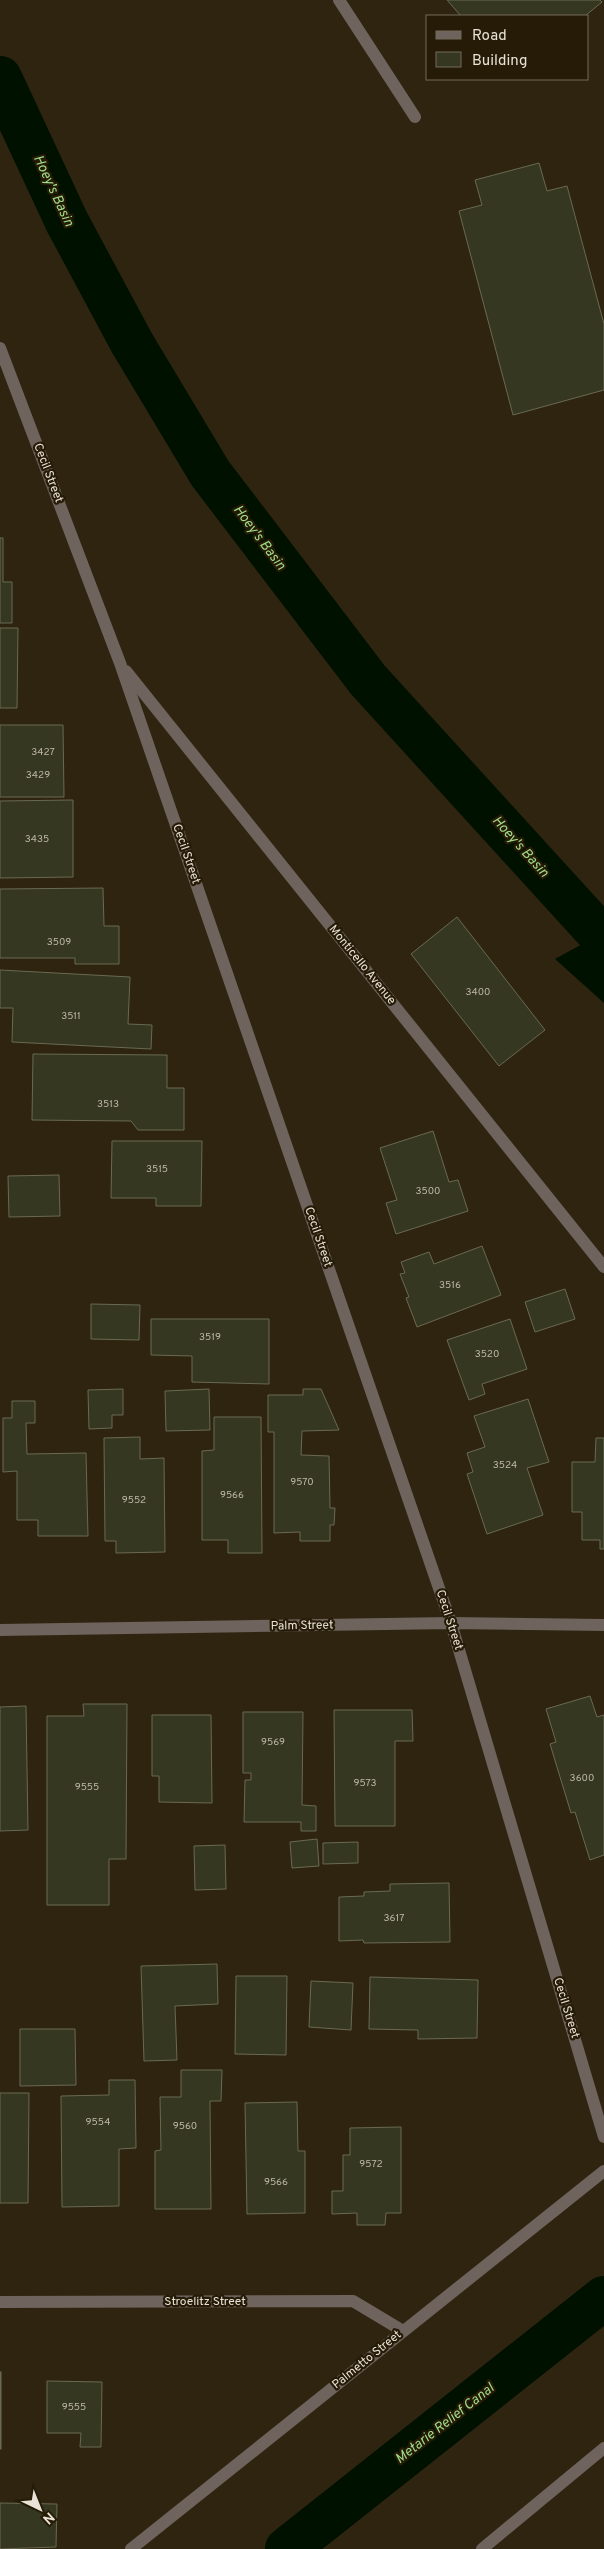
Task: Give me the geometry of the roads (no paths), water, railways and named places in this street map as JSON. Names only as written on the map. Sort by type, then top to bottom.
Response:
[{"type":"street","points":[[339,0],[415,117]]},
{"type":"street","name":"Cecil Street","points":[[0,348],[120,663],[451,1624],[604,2137]]},
{"type":"street","name":"Monticello Avenue","points":[[120,663],[604,1267]]},
{"type":"street","name":"Palm Street","points":[[0,1630],[451,1624],[604,1625]]},
{"type":"street","name":"Palmetto Street","points":[[131,2549],[604,2171]]},
{"type":"street","name":"Stroelitz Street","points":[[0,2302],[352,2301],[403,2331]]},
{"type":"street","points":[[482,2549],[604,2448]]},
{"type":"waterway","name":"Hoey's Basin","points":[[0,78],[67,222],[132,343],[210,473],[368,680],[604,939]]},
{"type":"waterway","name":"Metarie Relief Canal","points":[[287,2549],[604,2298]]}]
